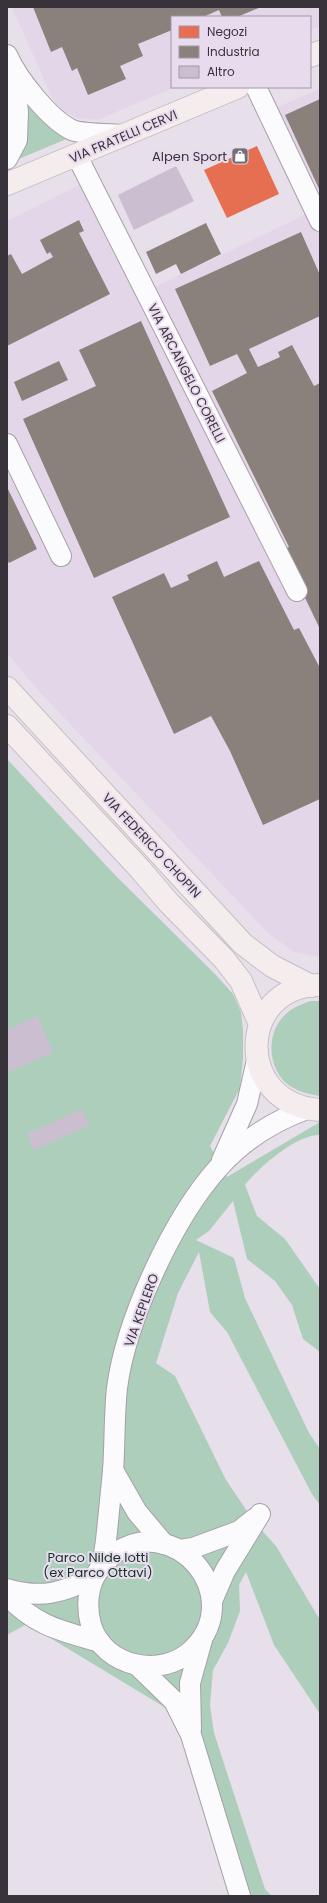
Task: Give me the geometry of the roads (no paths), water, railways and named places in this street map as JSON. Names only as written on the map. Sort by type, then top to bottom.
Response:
[{"type":"main road","name":"VIA FRATELLI CERVI","points":[[7,184],[236,88]]},
{"type":"main road","name":"VIA FEDERICO CHOPIN","points":[[7,688],[242,944],[272,966],[315,986]]},
{"type":"main road","name":"VIA FEDERICO CHOPIN","points":[[7,726],[135,863],[169,903],[224,959],[241,981],[260,1024]]},
{"type":"main road","name":"VIA FEDERICO CHOPIN","points":[[313,1109],[289,1103],[274,1092],[263,1077],[257,1060],[256,1042],[260,1024],[269,1010],[280,998],[295,990],[315,986]]},
{"type":"street","points":[[10,62],[44,108],[73,131],[124,135]]},
{"type":"street","points":[[7,159],[17,140],[18,112],[10,62]]},
{"type":"street","points":[[256,88],[320,221]]},
{"type":"street","name":"VIA ARCANGELO CORELLI","points":[[76,156],[297,591]]},
{"type":"street","points":[[7,444],[61,556]]},
{"type":"street","points":[[219,1167],[247,1104],[257,1060]]},
{"type":"street","points":[[219,1167],[251,1138],[270,1125],[285,1117],[313,1109]]},
{"type":"street","name":"VIA KEPLERO","points":[[97,1572],[107,1534],[113,1470],[117,1387],[123,1360],[134,1324],[158,1263],[173,1234],[194,1200],[219,1167]]},
{"type":"street","points":[[113,1470],[137,1512],[172,1547],[199,1566],[208,1583],[212,1601],[211,1614],[193,1668],[190,1683],[191,1735]]},
{"type":"street","points":[[7,1589],[25,1594],[50,1594],[97,1572],[113,1555],[129,1546],[146,1543],[172,1547],[193,1548],[239,1531],[248,1526],[260,1514],[225,1571],[212,1601]]},
{"type":"street","points":[[97,1572],[89,1594],[88,1611],[92,1627],[100,1642],[110,1653],[123,1661],[152,1667],[174,1661],[193,1649],[203,1637]]},
{"type":"street","points":[[7,1595],[20,1610],[40,1623],[100,1642]]},
{"type":"street","points":[[137,1665],[174,1701],[191,1735],[240,1896]]},
{"type":"place","name":"Alpen Sport","points":[[240,156]]},
{"type":"park label","name":"Parco Nilde Iotti (ex Parco Ottavi)","points":[[98,1564]]}]
